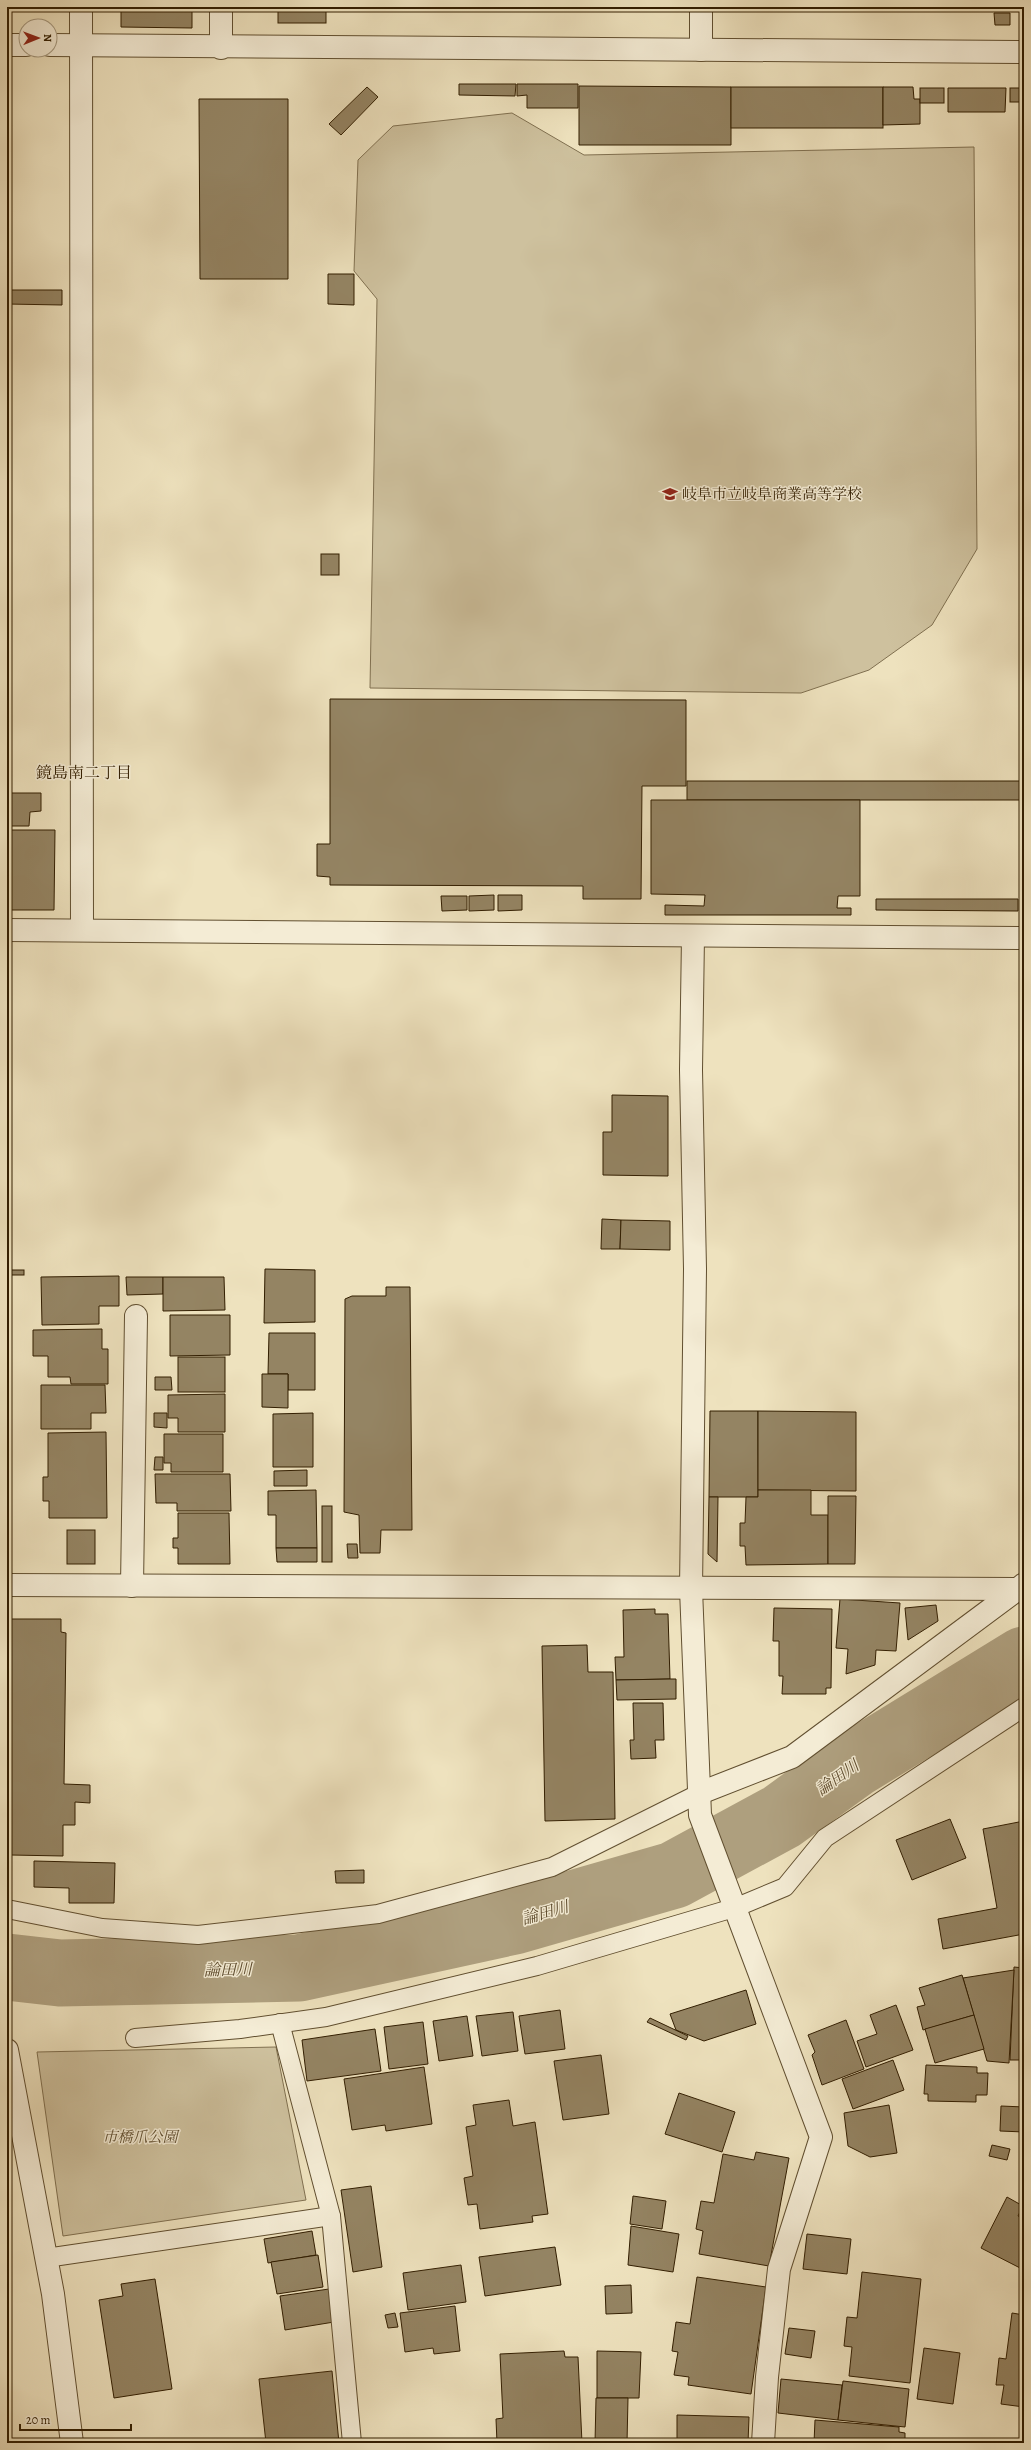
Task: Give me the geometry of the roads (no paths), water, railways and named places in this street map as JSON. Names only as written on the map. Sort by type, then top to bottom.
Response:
[{"type":"street","points":[[81,7],[82,930]]},
{"type":"street","points":[[221,7],[221,48]]},
{"type":"street","points":[[701,7],[701,50]]},
{"type":"street","points":[[7,45],[18,45]]},
{"type":"street","points":[[58,45],[221,48],[1024,52]]},
{"type":"street","points":[[7,930],[1024,938]]},
{"type":"street","points":[[692,936],[691,1070],[695,1270],[691,1589],[700,1815],[733,1899],[821,2137],[780,2269],[766,2377],[763,2443]]},
{"type":"street","points":[[132,1586],[136,1316]]},
{"type":"street","points":[[7,1585],[691,1589],[1021,1587]]},
{"type":"street","points":[[700,1793],[792,1757],[1021,1587]]},
{"type":"street","points":[[7,2050],[53,2294],[72,2443]]},
{"type":"lane","points":[[135,2038],[326,2017],[537,1966],[733,1899],[785,1887],[825,1838],[1024,1707]]},
{"type":"lane","points":[[7,1909],[102,1928],[198,1935],[378,1914],[552,1867],[700,1793]]},
{"type":"lane","points":[[280,2023],[331,2216],[352,2443]]},
{"type":"lane","points":[[46,2258],[331,2216]]},
{"type":"waterway","name":"論田川","points":[[7,1967],[60,1973],[299,1968],[514,1921],[674,1875],[781,1817],[853,1765],[1024,1660]]},
{"type":"place","name":"岐阜市立岐阜商業高等学校","points":[[670,494]]},
{"type":"district","name":"鏡島南二丁目","points":[[84,772]]},
{"type":"park label","name":"市橋爪公園","points":[[140,2137]]}]
